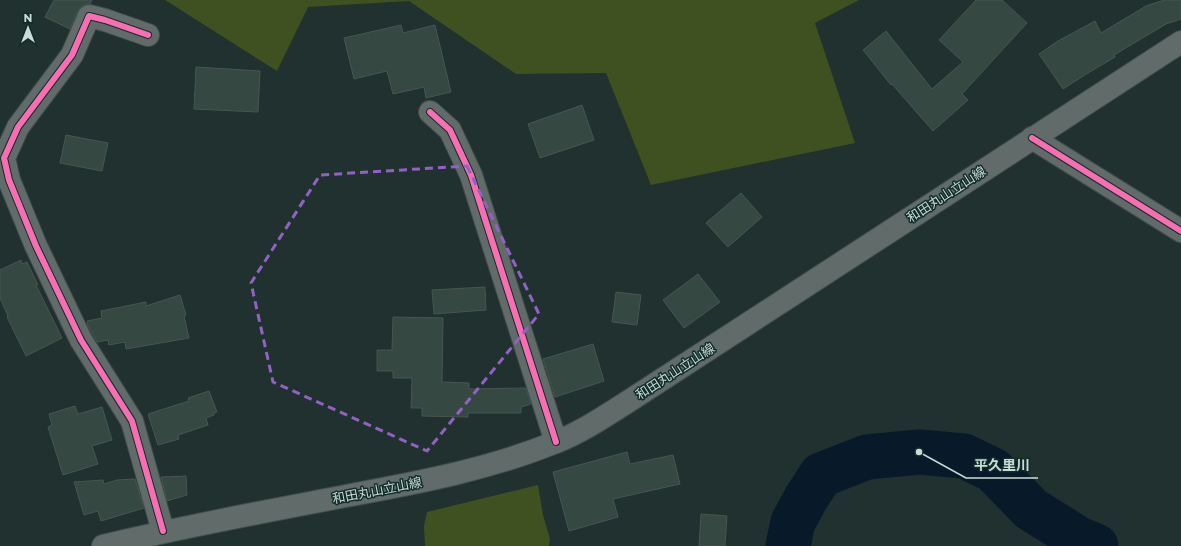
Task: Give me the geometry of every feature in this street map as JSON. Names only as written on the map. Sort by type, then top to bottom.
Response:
[{"type":"main road","points":[[148,35],[89,16],[72,55],[18,128],[4,158],[4,180],[81,340],[132,421],[164,531]]},
{"type":"main road","name":"和田丸山立山線","points":[[111,545],[164,531],[452,475],[502,461],[556,442],[584,429],[1181,42]]},
{"type":"main road","points":[[430,112],[450,130],[471,175],[556,442]]},
{"type":"main road","points":[[1032,138],[1181,230]]},
{"type":"highlighted area","points":[[467,166],[539,314],[427,451],[273,382],[251,283],[320,175]]},
{"type":"green space","points":[[165,0],[859,0],[815,23],[855,143],[651,185],[606,73],[516,74],[409,1],[308,7],[277,71]]},
{"type":"green space","points":[[538,485],[543,515],[550,539],[549,546],[425,546],[424,526],[427,512]]},
{"type":"building","points":[[54,0],[92,0],[90,4],[86,4],[81,7],[70,29],[45,17]]},
{"type":"building","points":[[976,0],[1002,0],[1027,23],[962,94],[968,100],[933,131],[892,84],[891,85],[863,50],[886,31],[932,89],[963,62],[939,40]]},
{"type":"building","points":[[1164,0],[1181,0],[1181,19],[1166,24],[1114,55],[1115,57],[1063,89],[1039,54],[1058,41],[1095,21],[1101,33],[1146,6]]},
{"type":"building","points":[[401,25],[403,33],[435,25],[451,92],[426,98],[424,87],[393,94],[387,71],[354,79],[344,38]]},
{"type":"building","points":[[196,67],[260,71],[258,112],[194,109]]},
{"type":"building","points":[[582,105],[594,140],[540,158],[528,124]]},
{"type":"building","points":[[66,135],[108,143],[102,171],[60,163]]},
{"type":"building","points":[[741,193],[762,217],[728,247],[706,223]]},
{"type":"building","points":[[21,260],[22,264],[27,262],[38,285],[36,285],[62,338],[26,356],[7,317],[8,316],[0,298],[0,270]]},
{"type":"building","points":[[698,274],[720,302],[684,328],[663,300]]},
{"type":"building","points":[[485,287],[486,310],[434,314],[432,290]]},
{"type":"building","points":[[616,292],[641,295],[637,325],[612,322]]},
{"type":"building","points":[[180,295],[186,315],[184,316],[189,338],[126,349],[125,342],[109,345],[108,340],[97,342],[88,326],[87,321],[102,318],[101,311],[146,302],[146,306]]},
{"type":"building","points":[[393,317],[443,318],[442,382],[469,383],[469,389],[526,388],[531,404],[521,407],[521,413],[468,413],[468,417],[422,416],[422,408],[411,408],[412,378],[393,378],[393,371],[377,371],[377,350],[392,350]]},
{"type":"building","points":[[593,344],[604,381],[555,397],[543,359]]},
{"type":"building","points":[[209,391],[217,412],[206,418],[208,425],[178,435],[179,439],[158,445],[148,414],[189,401],[188,398]]},
{"type":"building","points":[[75,406],[78,414],[102,407],[112,440],[92,446],[98,464],[63,475],[48,427],[52,425],[49,414]]},
{"type":"building","points":[[627,452],[630,464],[673,455],[680,484],[613,499],[618,517],[569,531],[553,472]]},
{"type":"building","points":[[186,476],[187,495],[167,501],[161,477]]},
{"type":"building","points":[[135,479],[144,508],[101,521],[98,511],[84,515],[74,482],[103,480],[104,484],[117,480]]},
{"type":"building","points":[[701,514],[727,516],[725,546],[699,546]]},
{"type":"waterway","points":[[788,546],[793,522],[821,475],[867,457],[919,452],[964,456],[993,470],[1031,509],[1079,539],[1096,546]]},
{"type":"cycle path","points":[[148,35],[89,16],[72,55],[18,127],[4,158],[9,180],[36,246],[81,340],[132,421],[163,531]]},
{"type":"cycle path","points":[[430,112],[450,130],[471,175],[556,442]]},
{"type":"cycle path","points":[[1032,138],[1181,231]]},
{"type":"place","name":"平久里川","points":[[919,452]]}]
